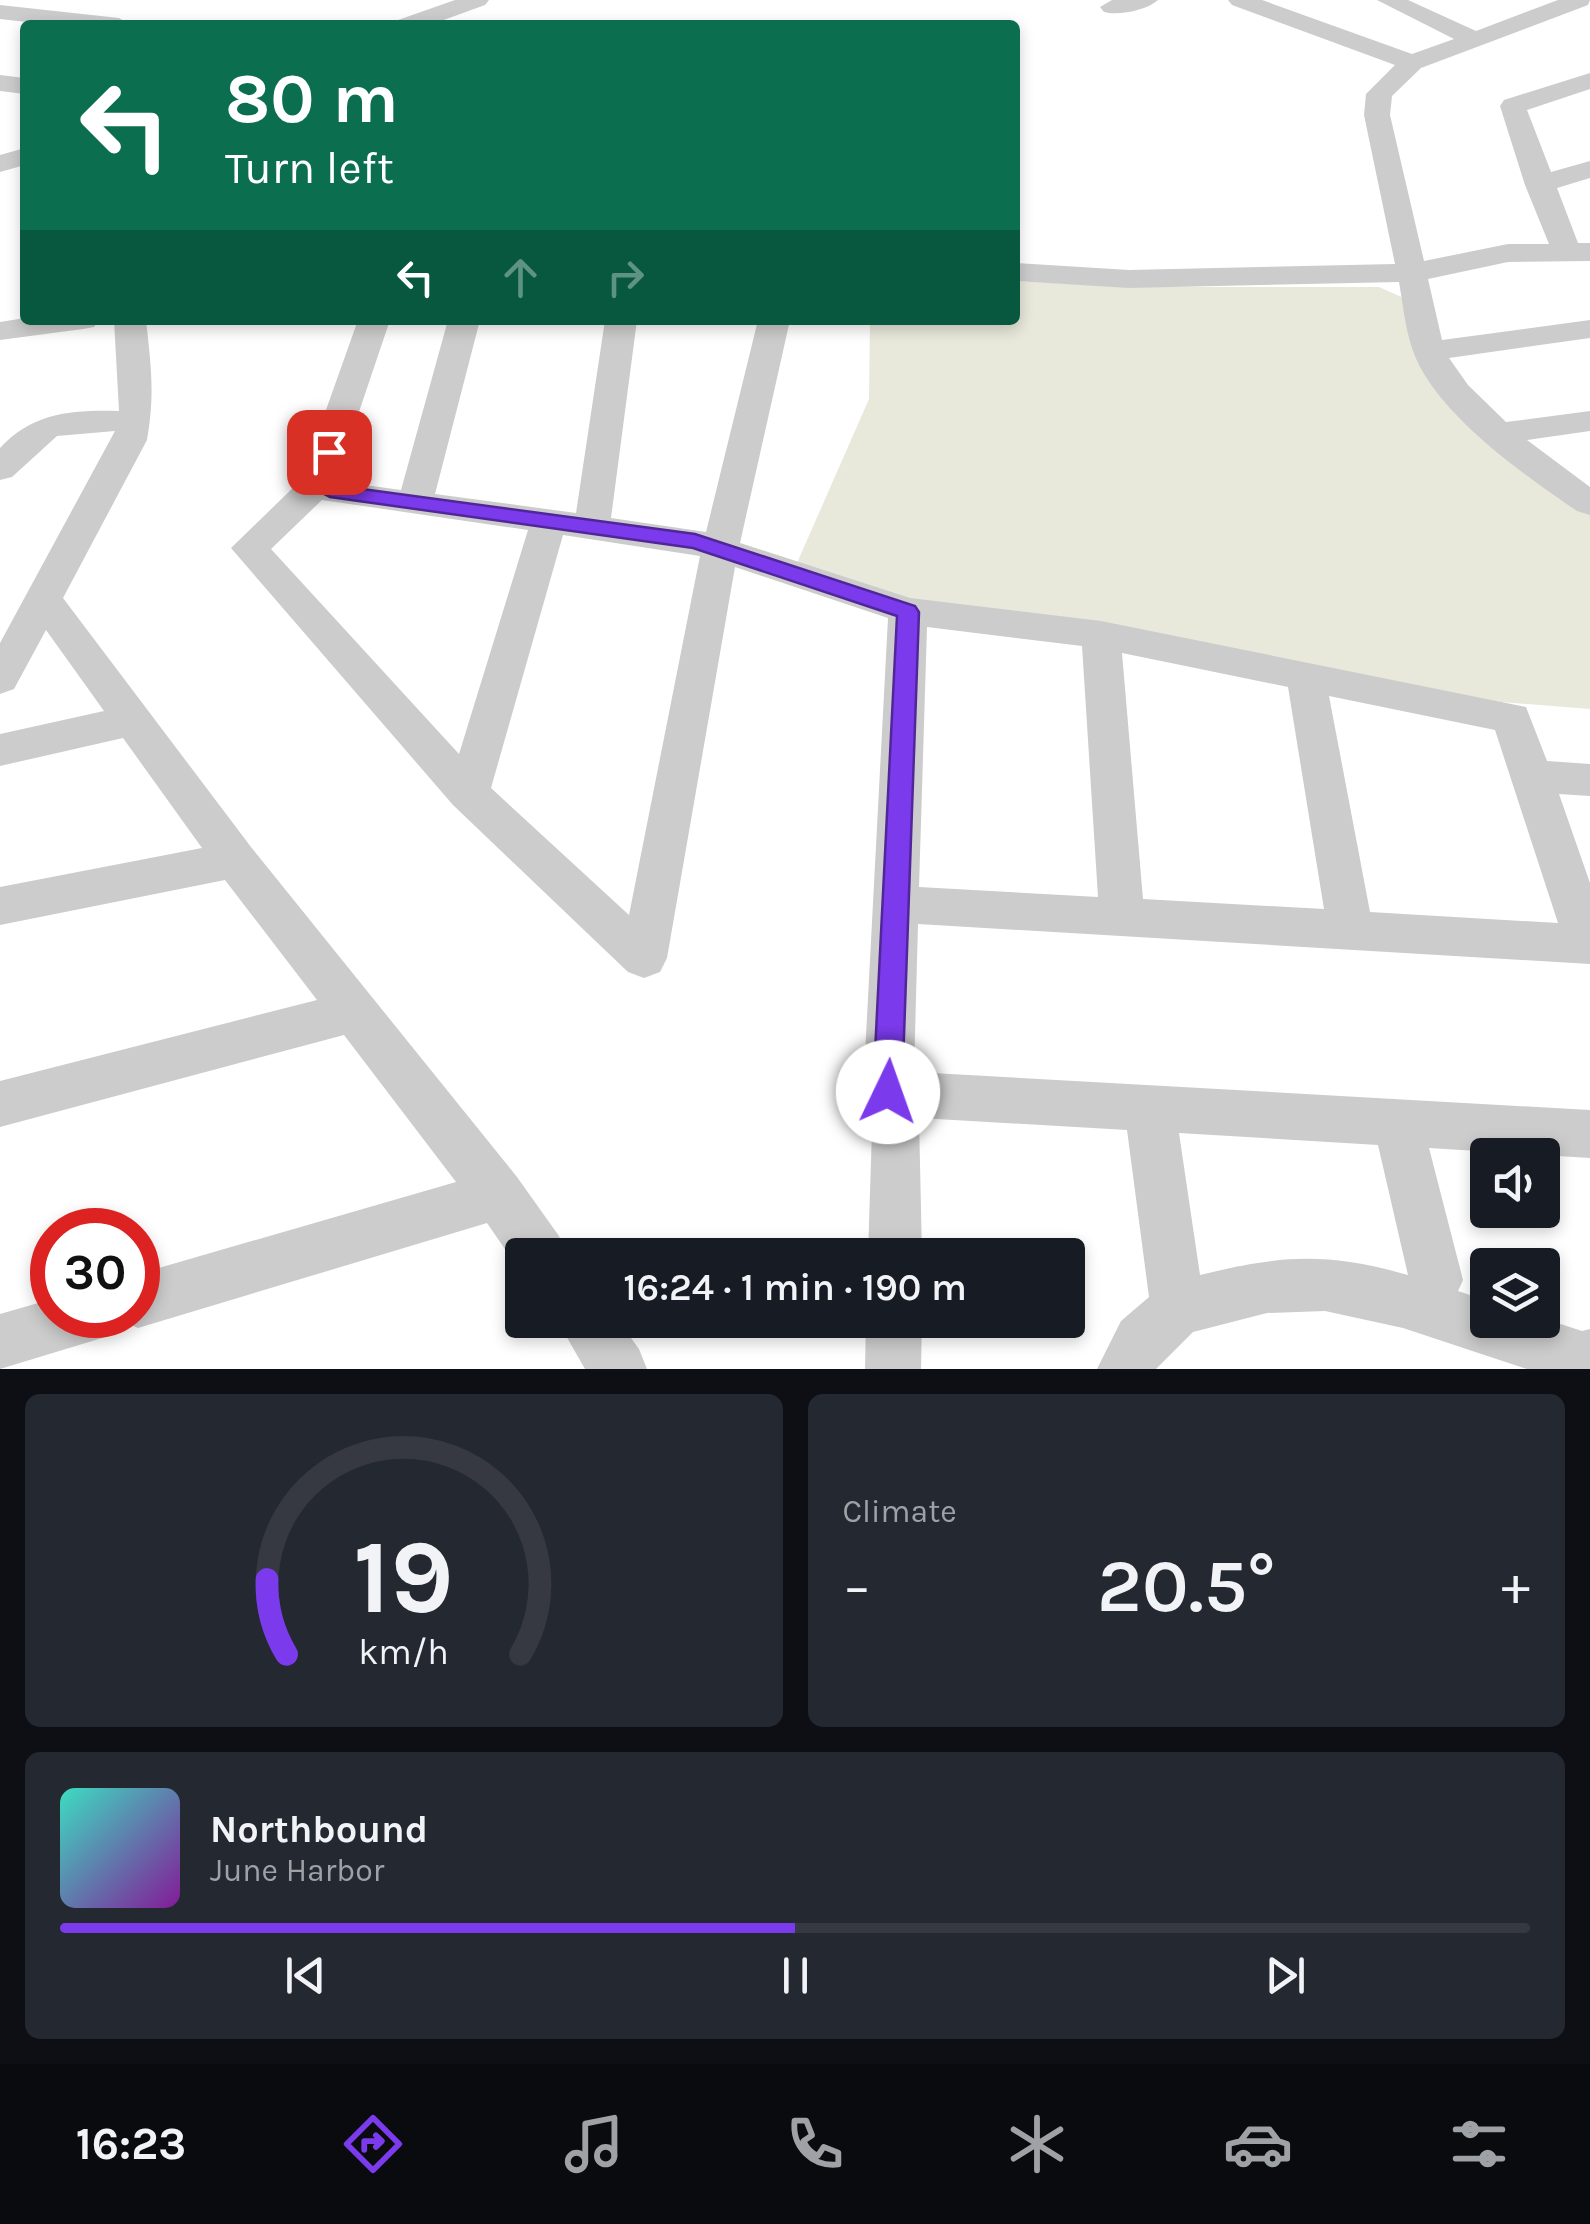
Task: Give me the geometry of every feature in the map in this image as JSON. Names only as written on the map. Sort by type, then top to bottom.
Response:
[{"type":"street","points":[[421,20],[477,0]]},
{"type":"street","points":[[1112,7],[1146,0]]},
{"type":"street","points":[[1240,0],[1412,63]]},
{"type":"street","points":[[1389,0],[1474,39]]},
{"type":"street","points":[[1580,0],[1412,63],[1379,94],[1377,114],[1429,351],[1438,372],[1519,452],[1590,503]]},
{"type":"street","points":[[0,12],[73,20]]},
{"type":"street","points":[[1020,272],[1128,279],[1412,273],[1508,253],[1579,252],[1539,184],[1514,106],[1590,81]]},
{"type":"street","points":[[1539,184],[1590,170]]},
{"type":"street","points":[[0,331],[46,325]]},
{"type":"street","points":[[0,679],[130,440],[138,399],[131,325]]},
{"type":"street","points":[[372,325],[318,485],[249,548],[468,793],[644,958],[720,552],[773,325]]},
{"type":"street","points":[[416,503],[463,325]]},
{"type":"street","points":[[592,526],[620,325]]},
{"type":"street","points":[[1429,351],[1590,329]]},
{"type":"street","points":[[0,469],[24,440],[52,422],[134,421]]},
{"type":"street","points":[[1501,433],[1590,421]]},
{"type":"street","points":[[318,485],[337,492],[695,541],[908,612],[1101,635],[1512,718],[1589,944],[896,904]]},
{"type":"street","points":[[468,793],[548,523]]},
{"type":"street","points":[[44,600],[235,860],[528,1238]]},
{"type":"street","points":[[895,1238],[897,1130],[888,1092],[908,612]]},
{"type":"street","points":[[1101,635],[1122,916]]},
{"type":"street","points":[[1306,677],[1351,931]]},
{"type":"street","points":[[0,750],[134,720]]},
{"type":"street","points":[[1532,776],[1590,780]]},
{"type":"street","points":[[0,906],[235,860]]},
{"type":"street","points":[[0,1104],[353,1012]]},
{"type":"street","points":[[888,1092],[1590,1134]]},
{"type":"street","points":[[1150,1110],[1178,1308]]},
{"type":"street","points":[[1398,1124],[1436,1280]]},
{"type":"street","points":[[160,1295],[498,1195]]},
{"type":"street","points":[[1126,1369],[1142,1341],[1178,1308],[1267,1286],[1325,1284],[1403,1301],[1582,1359],[1590,1358]]},
{"type":"street","points":[[0,1342],[30,1333]]},
{"type":"street","points":[[597,1338],[619,1369]]},
{"type":"street","points":[[894,1338],[894,1369]]},
{"type":"shaded area","points":[[1020,281],[1130,287],[1379,287],[1406,299],[1416,350],[1590,513],[1590,709],[1501,702],[910,601],[797,563],[869,399],[870,325],[1020,325]]},
{"type":"route","points":[[329,452],[318,485],[337,492],[695,541],[908,612],[888,1092]]}]
